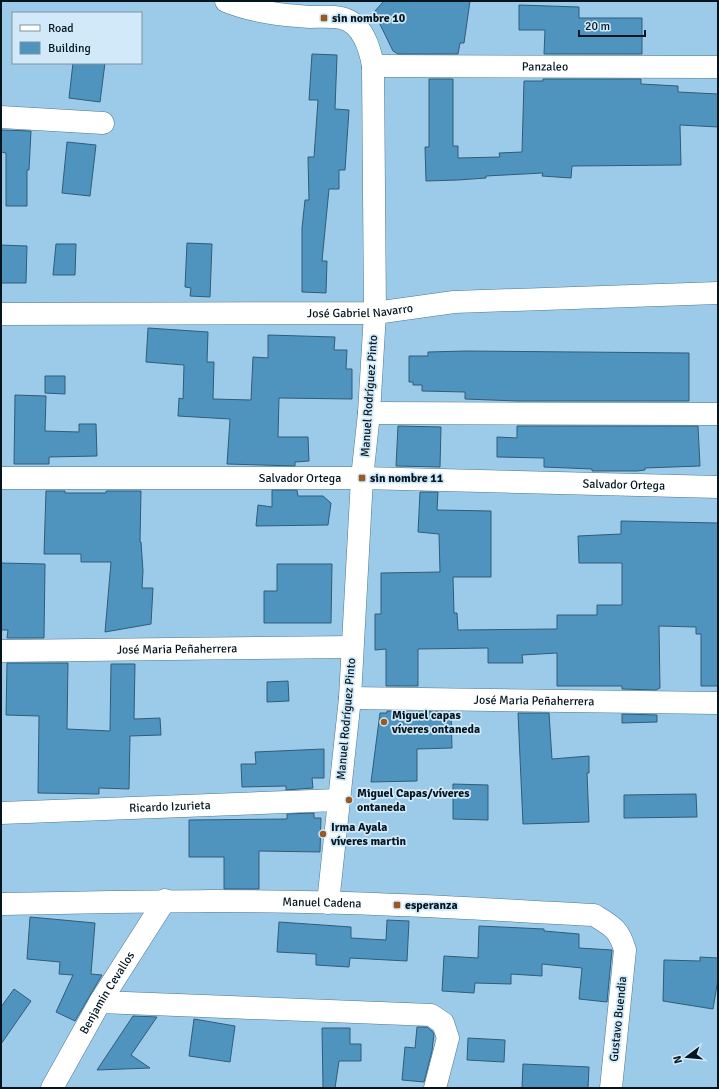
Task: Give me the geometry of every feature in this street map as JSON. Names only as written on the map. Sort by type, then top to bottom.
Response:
[{"type":"street","name":"Manuel Rodríguez Pinto","points":[[226,1],[245,9],[286,16],[341,18],[356,27],[365,38],[373,66],[375,313],[369,413],[362,478],[350,698],[328,903]]},
{"type":"street","name":"Panzaleo","points":[[373,66],[718,67]]},
{"type":"street","points":[[1,116],[103,123]]},
{"type":"street","name":"José Gabriel Navarro","points":[[1,314],[375,313],[454,302],[718,292]]},
{"type":"street","points":[[369,413],[718,414]]},
{"type":"street","name":"Salvador Ortega","points":[[1,478],[362,478],[718,487]]},
{"type":"street","name":"José Maria Peñaherrera","points":[[1,652],[352,647]]},
{"type":"street","name":"José Maria Peñaherrera","points":[[350,698],[718,703]]},
{"type":"street","name":"Ricardo Izurieta","points":[[1,812],[338,800]]},
{"type":"street","name":"Manuel Cadena","points":[[1,904],[165,900],[328,903],[594,915],[616,928],[622,939],[625,950]]},
{"type":"street","name":"Benjamin Cevallos","points":[[52,1088],[100,1002],[165,900]]},
{"type":"street","name":"Gustavo Buendia","points":[[611,1088],[625,950]]},
{"type":"street","points":[[100,1002],[431,1015],[443,1023],[448,1038],[435,1088]]},
{"type":"building","points":[[384,1],[470,1],[464,43],[460,43],[458,54],[398,54],[393,51],[374,12]]},
{"type":"building","points":[[519,5],[579,7],[579,18],[642,18],[642,54],[544,54],[545,30],[519,30]]},
{"type":"building","points":[[312,54],[337,55],[335,109],[349,110],[345,170],[339,170],[339,189],[329,189],[322,261],[327,261],[326,293],[302,292],[302,228],[305,200],[309,200],[308,157],[314,157],[318,100],[309,100]]},
{"type":"building","points":[[73,64],[105,64],[100,102],[69,98]]},
{"type":"building","points":[[429,79],[453,79],[453,146],[458,146],[458,158],[500,157],[499,153],[522,152],[524,81],[543,81],[543,79],[641,79],[641,84],[678,86],[678,92],[718,94],[718,127],[680,125],[681,165],[572,166],[571,178],[542,176],[543,173],[426,181],[425,147],[429,147]]},
{"type":"building","points":[[1,130],[31,131],[29,170],[27,170],[27,206],[6,206],[6,153],[1,152]]},
{"type":"building","points":[[67,142],[96,145],[90,196],[62,193]]},
{"type":"building","points":[[187,243],[212,244],[210,297],[190,296],[191,288],[185,287]]},
{"type":"building","points":[[56,244],[76,244],[75,275],[53,275]]},
{"type":"building","points":[[1,245],[27,246],[26,283],[1,283]]},
{"type":"building","points":[[148,328],[208,332],[207,362],[214,362],[213,399],[251,400],[253,357],[268,358],[268,335],[335,337],[334,350],[347,350],[346,369],[352,369],[352,399],[279,398],[278,437],[308,437],[309,461],[295,462],[295,466],[227,464],[230,419],[178,416],[179,398],[183,399],[184,365],[146,362]]},
{"type":"building","points":[[428,352],[689,353],[689,401],[517,401],[465,399],[465,392],[422,391],[422,385],[413,385],[413,382],[409,382],[409,356],[428,356]]},
{"type":"building","points":[[45,376],[65,376],[65,394],[45,393]]},
{"type":"building","points":[[15,395],[46,396],[45,431],[79,432],[79,424],[96,424],[97,456],[49,457],[49,464],[14,464]]},
{"type":"building","points":[[398,426],[441,427],[440,467],[396,466]]},
{"type":"building","points":[[517,426],[698,426],[700,466],[645,468],[645,470],[637,471],[592,471],[592,469],[544,467],[544,458],[497,457],[497,437],[517,438]]},
{"type":"building","points":[[272,490],[297,490],[298,496],[323,496],[331,503],[328,525],[256,526],[258,505],[272,507]]},
{"type":"building","points":[[46,491],[65,491],[65,493],[106,493],[106,491],[141,491],[140,542],[143,571],[142,588],[153,588],[151,624],[105,632],[111,562],[81,562],[81,554],[44,554]]},
{"type":"building","points":[[420,492],[438,492],[437,510],[491,511],[491,577],[453,577],[454,613],[457,613],[458,630],[557,629],[557,615],[597,615],[597,605],[622,605],[622,563],[579,563],[578,536],[621,534],[621,521],[718,523],[718,686],[701,686],[701,634],[696,634],[696,627],[659,626],[660,688],[656,690],[622,689],[622,686],[557,686],[557,653],[522,655],[523,663],[488,663],[488,648],[418,649],[418,686],[386,686],[386,649],[375,650],[375,614],[381,614],[381,573],[440,572],[439,534],[418,532]]},
{"type":"building","points":[[1,563],[45,564],[44,638],[7,638],[8,630],[1,630]]},
{"type":"building","points":[[277,564],[332,564],[331,623],[264,623],[264,591],[277,591]]},
{"type":"building","points":[[7,663],[68,663],[67,729],[110,731],[111,664],[135,664],[134,719],[160,718],[161,735],[130,736],[129,789],[99,788],[99,794],[38,793],[39,716],[6,715]]},
{"type":"building","points":[[288,681],[289,701],[267,702],[267,682]]},
{"type":"building","points":[[387,711],[451,712],[452,748],[417,749],[417,781],[371,782],[380,713],[387,713]]},
{"type":"building","points":[[518,713],[549,713],[552,759],[589,756],[589,773],[587,773],[589,822],[523,824]]},
{"type":"building","points":[[622,714],[657,715],[657,722],[622,723]]},
{"type":"building","points":[[324,749],[324,778],[312,778],[313,788],[286,790],[286,786],[242,787],[241,764],[256,764],[255,752]]},
{"type":"building","points":[[453,784],[488,785],[488,820],[453,819]]},
{"type":"building","points":[[696,794],[697,817],[624,818],[624,795]]},
{"type":"building","points":[[314,813],[314,818],[321,818],[320,852],[259,851],[259,889],[224,889],[224,857],[189,857],[189,820],[287,819],[287,814]]},
{"type":"building","points":[[30,917],[95,923],[91,974],[102,975],[75,1021],[56,1012],[73,975],[59,974],[60,962],[27,959]]},
{"type":"building","points":[[387,920],[409,921],[407,961],[350,958],[349,967],[316,965],[316,954],[277,952],[279,922],[351,927],[351,938],[386,940]]},
{"type":"building","points":[[479,926],[544,929],[544,931],[579,934],[579,948],[612,950],[607,1002],[579,999],[582,968],[542,964],[542,976],[511,974],[511,984],[475,983],[474,993],[442,991],[444,956],[478,958]]},
{"type":"building","points":[[700,957],[718,958],[718,979],[713,1009],[663,1001],[664,960],[700,961]]},
{"type":"building","points":[[14,989],[31,1001],[1,1044],[1,1007]]},
{"type":"building","points":[[133,1016],[157,1017],[131,1055],[150,1068],[97,1070]]},
{"type":"building","points":[[194,1019],[235,1026],[230,1062],[189,1056]]},
{"type":"building","points":[[417,1027],[427,1027],[434,1034],[432,1051],[424,1082],[402,1080],[405,1047],[415,1048]]},
{"type":"building","points":[[322,1028],[350,1028],[350,1044],[361,1044],[361,1061],[339,1061],[335,1088],[323,1088]]},
{"type":"building","points":[[468,1038],[505,1040],[504,1062],[467,1060]]},
{"type":"building","points":[[523,1064],[589,1067],[588,1088],[522,1088]]},
{"type":"place","name":"sin nombre 10","points":[[324,18]]},
{"type":"place","name":"sin nombre 11","points":[[362,478]]},
{"type":"place","name":"Miguel capas víveres ontaneda","points":[[384,722]]},
{"type":"place","name":"Miguel Capas/víveres ontaneda","points":[[349,800]]},
{"type":"place","name":"Irma Ayala víveres martin","points":[[323,834]]},
{"type":"place","name":"esperanza","points":[[397,905]]}]
